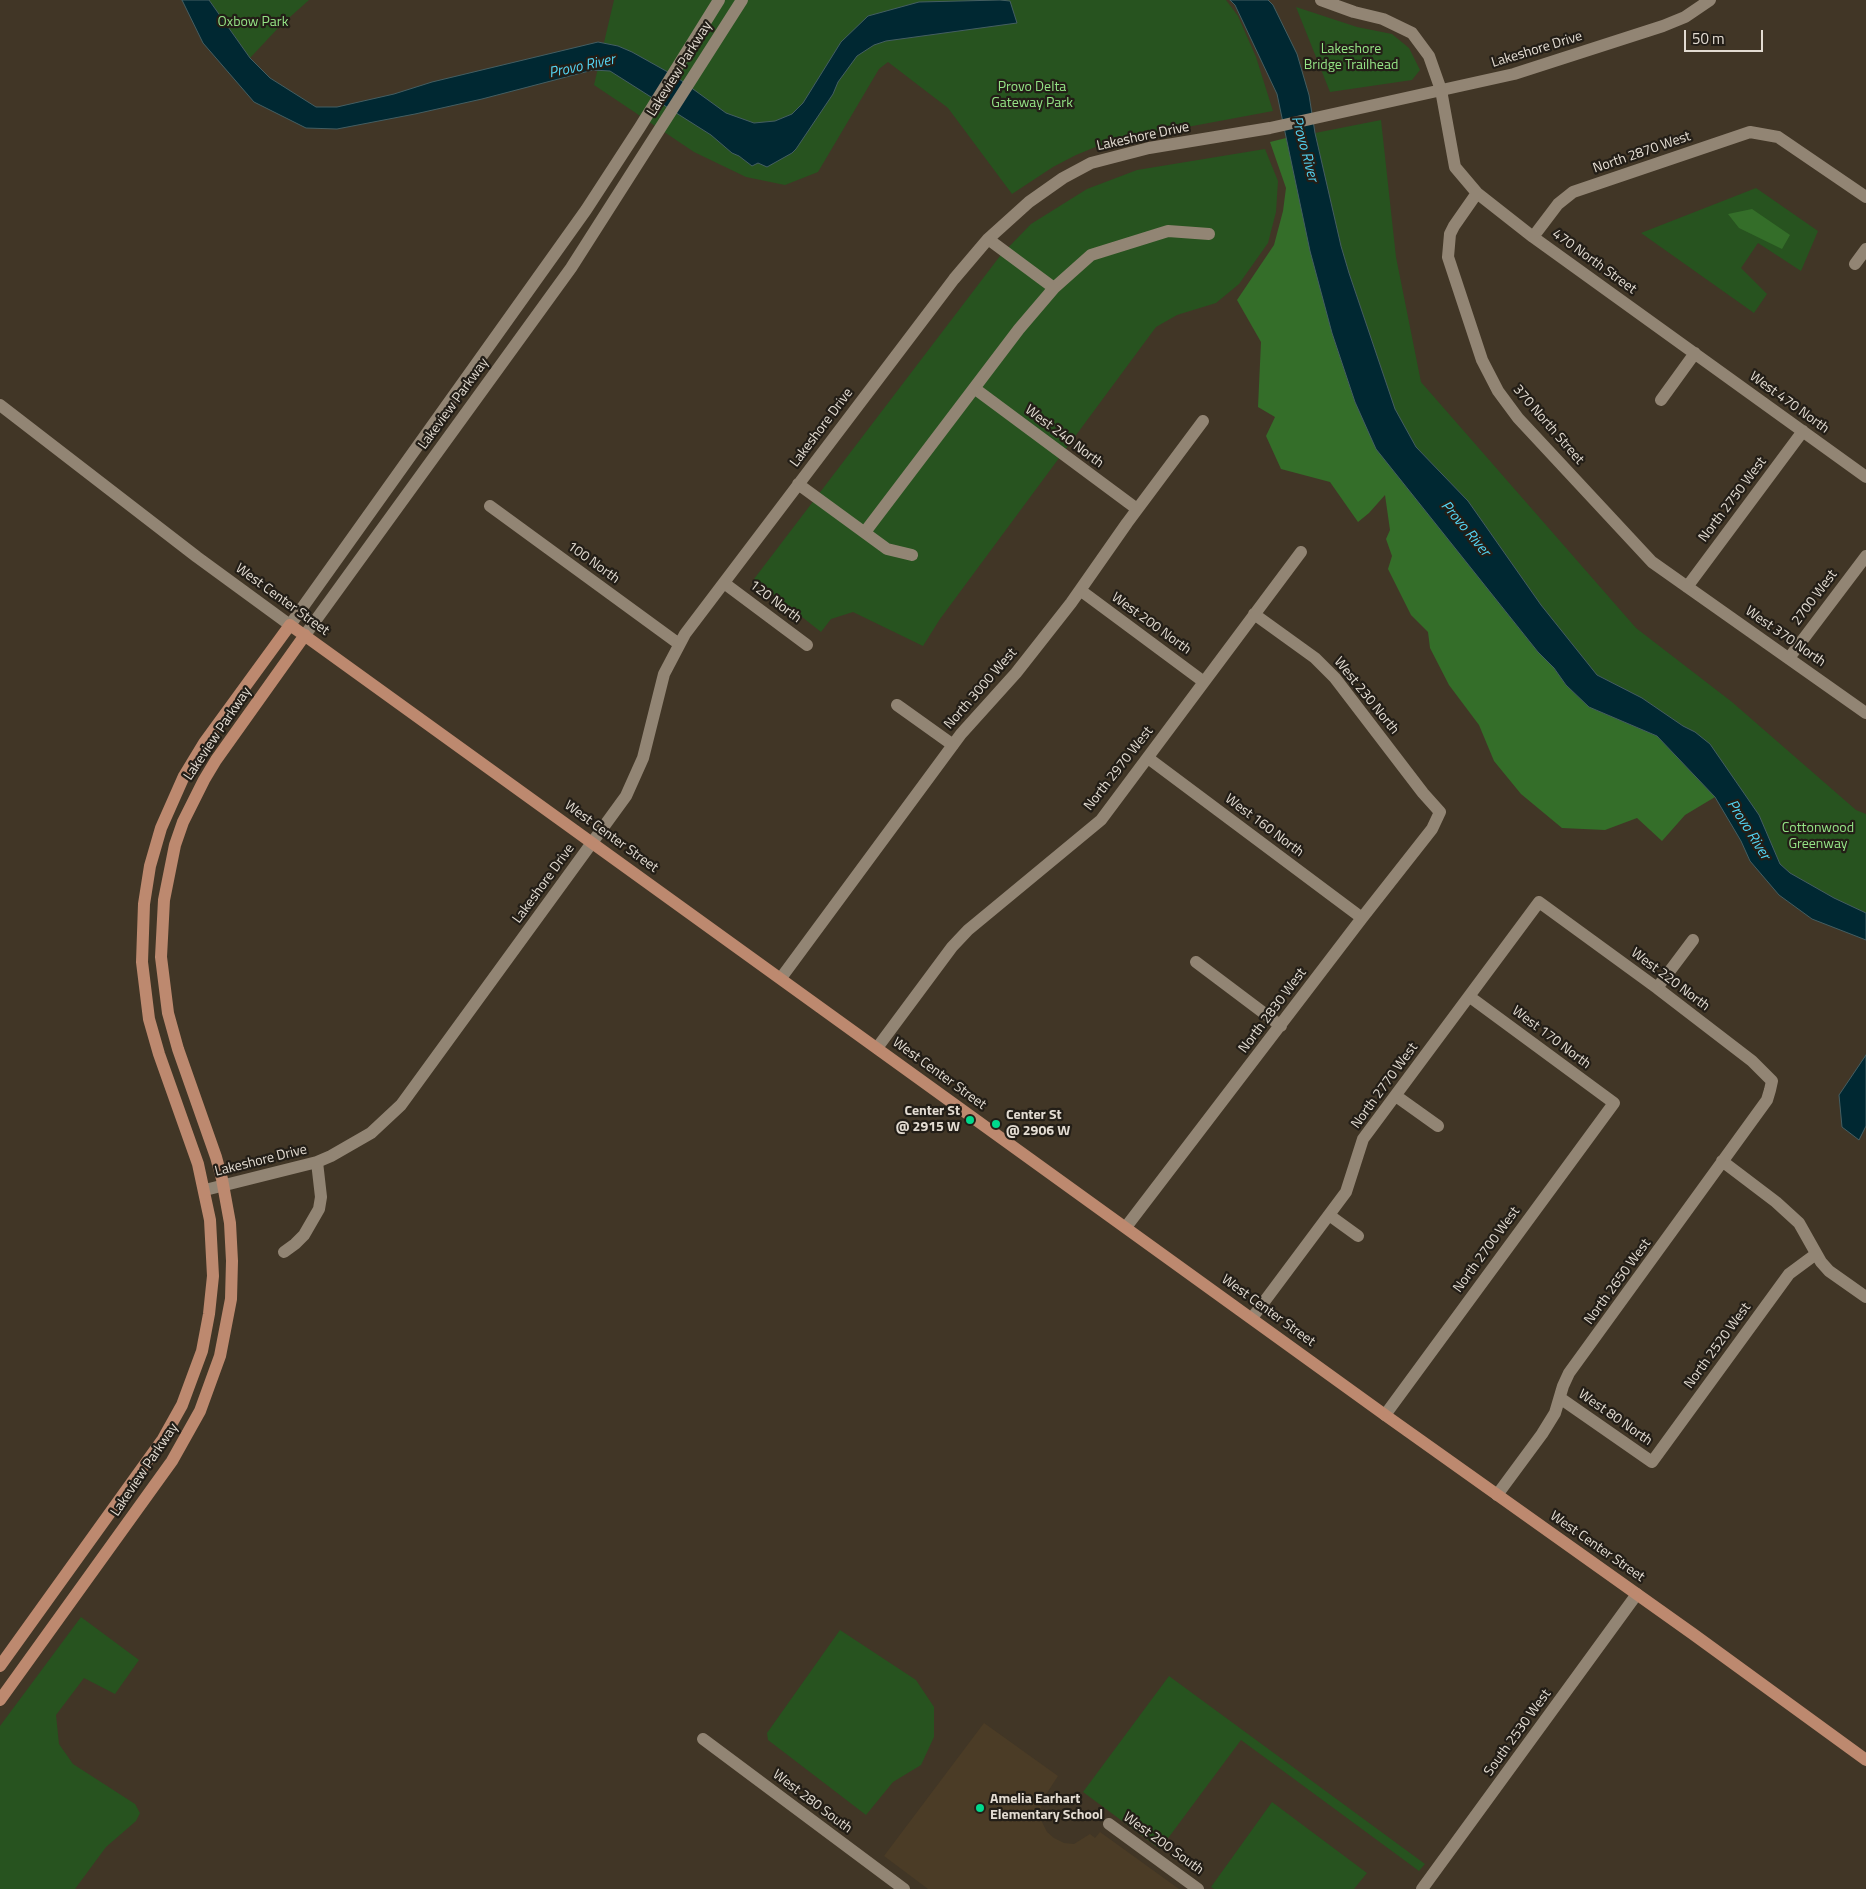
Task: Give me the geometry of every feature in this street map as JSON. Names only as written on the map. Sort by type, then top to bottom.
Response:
[{"type":"main road","name":"West Center Street","points":[[290,625],[1866,1760]]},
{"type":"main road","name":"Lakeview Parkway","points":[[0,1666],[159,1446],[174,1422],[190,1388],[206,1333],[212,1286],[212,1239],[205,1190],[198,1164],[159,1054],[149,1019],[142,962],[142,923],[146,884],[160,828],[184,776],[204,743],[290,625]]},
{"type":"main road","name":"Lakeview Parkway","points":[[0,1700],[172,1461],[200,1411],[220,1356],[231,1299],[232,1242],[223,1185],[216,1157],[178,1050],[168,1013],[161,956],[164,900],[176,845],[186,815],[204,780],[216,760],[305,635]]},
{"type":"street","name":"Lakeview Parkway","points":[[290,625],[551,260],[640,127],[720,0]]},
{"type":"street","name":"Lakeview Parkway","points":[[305,635],[556,290],[742,0]]},
{"type":"street","points":[[1321,0],[1354,12],[1383,19],[1412,32],[1429,56],[1440,90],[1455,167],[1478,193]]},
{"type":"street","name":"Lakeshore Drive","points":[[205,1190],[317,1162],[360,1142],[384,1123],[401,1105],[622,801],[638,771],[647,744],[664,674],[679,644],[954,279],[988,239],[1029,202],[1063,178],[1091,163],[1148,148],[1270,128],[1514,74],[1663,26],[1710,0]]},
{"type":"street","name":"North 2870 West","points":[[1534,236],[1558,204],[1573,192],[1750,132],[1778,137],[1866,197]]},
{"type":"street","name":"470 North Street","points":[[1478,193],[1695,353]]},
{"type":"street","name":"370 North Street","points":[[1478,193],[1450,234],[1448,257],[1482,360],[1498,391],[1518,418],[1652,562],[1687,587]]},
{"type":"street","points":[[864,532],[974,388],[1054,288],[1091,255],[1168,231],[1209,234]]},
{"type":"street","points":[[988,239],[1054,288]]},
{"type":"street","points":[[1855,264],[1866,249]]},
{"type":"street","points":[[1660,400],[1695,353]]},
{"type":"street","name":"West 470 North","points":[[1695,353],[1866,478]]},
{"type":"street","name":"West 240 North","points":[[974,388],[1137,509]]},
{"type":"street","name":"West Center Street","points":[[0,405],[196,557],[290,625]]},
{"type":"street","name":"North 3000 West","points":[[781,978],[953,745],[1016,673],[1080,590],[1203,420]]},
{"type":"street","name":"North 2750 West","points":[[1687,587],[1803,431]]},
{"type":"street","points":[[798,484],[887,549],[912,555]]},
{"type":"street","name":"100 North","points":[[490,506],[679,644]]},
{"type":"street","name":"North 2970 West","points":[[877,1048],[952,947],[968,930],[1101,820],[1301,552]]},
{"type":"street","name":"2700 West","points":[[1788,658],[1866,556]]},
{"type":"street","name":"120 North","points":[[724,582],[807,645]]},
{"type":"street","name":"West 370 North","points":[[1687,587],[1866,713]]},
{"type":"street","name":"West 200 North","points":[[1080,590],[1204,682]]},
{"type":"street","name":"West 230 North","points":[[1254,614],[1316,658],[1335,678],[1423,794],[1440,812]]},
{"type":"street","points":[[897,705],[953,745]]},
{"type":"street","name":"West 160 North","points":[[1148,758],[1362,918]]},
{"type":"street","name":"North 2830 West","points":[[1126,1227],[1432,829],[1440,812]]},
{"type":"street","name":"West 220 North","points":[[1539,902],[1657,988],[1752,1061],[1772,1082],[1770,1090]]},
{"type":"street","name":"North 2770 West","points":[[1252,1318],[1346,1192],[1363,1140],[1539,902]]},
{"type":"street","points":[[1657,988],[1693,940]]},
{"type":"street","points":[[1196,962],[1281,1026]]},
{"type":"street","name":"West 170 North","points":[[1470,997],[1614,1103]]},
{"type":"street","name":"North 2650 West","points":[[1497,1494],[1542,1434],[1555,1412],[1569,1373],[1767,1100],[1770,1090]]},
{"type":"street","points":[[1396,1096],[1438,1126]]},
{"type":"street","name":"North 2700 West","points":[[1385,1415],[1614,1103]]},
{"type":"street","points":[[1722,1161],[1776,1202],[1798,1223],[1816,1254],[1829,1271],[1864,1291]]},
{"type":"street","points":[[284,1252],[304,1235],[319,1209],[321,1198],[317,1162]]},
{"type":"street","points":[[1329,1215],[1358,1236]]},
{"type":"street","name":"North 2520 West","points":[[1652,1462],[1790,1274],[1816,1254]]},
{"type":"street","name":"West 80 North","points":[[1560,1398],[1652,1462]]},
{"type":"street","name":"South 2530 West","points":[[1422,1889],[1637,1594]]},
{"type":"street","name":"West 280 South","points":[[703,1738],[904,1889]]},
{"type":"street","name":"West 200 South","points":[[1110,1824],[1198,1889]]},
{"type":"shaded area","name":"Amelia Earhart Elementary School","points":[[984,1723],[1058,1776],[1043,1799],[1040,1812],[1041,1820],[1047,1832],[1054,1838],[1064,1843],[1074,1844],[1090,1834],[1095,1838],[1100,1832],[1179,1889],[928,1889],[884,1856]]},
{"type":"green space","name":"Oxbow Park","points":[[209,0],[309,0],[281,25],[250,58]]},
{"type":"green space","name":"Provo Delta Gateway Park","points":[[614,0],[1226,0],[1238,16],[1256,57],[1273,111],[1139,136],[1098,146],[1053,167],[1012,194],[948,108],[888,62],[879,69],[818,172],[785,185],[746,177],[694,152],[594,85]]},
{"type":"green space","name":"Lakeshore Bridge Trailhead","points":[[1296,7],[1357,27],[1392,34],[1409,48],[1420,70],[1412,80],[1330,92]]},
{"type":"green space","name":"Cottonwood Greenway","points":[[1381,120],[1396,257],[1421,382],[1636,628],[1732,702],[1856,810],[1866,814],[1866,913],[1834,898],[1790,873],[1780,864],[1759,815],[1727,772],[1721,760],[1695,732],[1642,698],[1597,675],[1541,605],[1468,501],[1416,447],[1395,409],[1349,273],[1315,133]]},
{"type":"green space","points":[[1286,138],[1332,333],[1355,402],[1394,471],[1566,685],[1589,707],[1657,736],[1715,797],[1685,815],[1662,841],[1637,818],[1605,830],[1562,828],[1521,794],[1494,761],[1479,725],[1449,685],[1430,648],[1428,632],[1411,615],[1388,569],[1392,556],[1386,539],[1390,530],[1385,495],[1358,522],[1330,482],[1281,469],[1266,436],[1275,417],[1258,407],[1261,342],[1237,300],[1274,245],[1283,211],[1286,188],[1270,142]]},
{"type":"green space","points":[[1265,149],[1278,181],[1276,212],[1268,243],[1239,284],[1216,303],[1177,315],[1156,327],[940,619],[923,646],[853,612],[831,619],[821,632],[754,579],[1000,256],[1031,224],[1087,189],[1137,170]]},
{"type":"green space","points":[[1756,188],[1818,231],[1801,271],[1758,243],[1741,268],[1767,294],[1754,313],[1641,233]]},
{"type":"green space","points":[[1752,209],[1790,235],[1782,249],[1739,228],[1728,214]]},
{"type":"green space","points":[[81,1617],[139,1660],[115,1694],[84,1678],[56,1715],[59,1744],[73,1764],[135,1804],[140,1813],[136,1821],[106,1847],[75,1889],[0,1889],[0,1726]]},
{"type":"green space","points":[[840,1630],[916,1680],[934,1707],[934,1737],[921,1765],[893,1782],[866,1815],[768,1740],[767,1733]]},
{"type":"green space","points":[[1169,1676],[1425,1864],[1419,1871],[1241,1740],[1160,1849],[1083,1792]]},
{"type":"green space","points":[[1272,1802],[1367,1873],[1354,1889],[1214,1889],[1211,1887]]},
{"type":"water","name":"Provo River","points":[[182,0],[209,0],[250,58],[270,78],[316,107],[337,107],[394,94],[432,82],[598,42],[618,46],[632,52],[675,76],[726,113],[754,123],[775,121],[792,114],[803,103],[841,42],[868,16],[919,2],[1000,0],[1010,1],[1017,23],[886,41],[874,45],[857,56],[838,82],[833,94],[796,149],[767,167],[758,163],[752,166],[732,153],[711,135],[610,71],[593,70],[482,99],[337,129],[306,128],[254,102],[203,43]]},
{"type":"water","name":"Provo River","points":[[1230,0],[1268,0],[1273,5],[1297,54],[1309,95],[1315,133],[1349,273],[1395,409],[1416,447],[1468,501],[1541,605],[1597,675],[1642,698],[1695,732],[1710,744],[1759,815],[1780,864],[1790,873],[1834,898],[1866,913],[1866,940],[1812,919],[1779,895],[1750,861],[1741,841],[1715,797],[1657,736],[1589,707],[1566,685],[1376,449],[1355,402],[1332,333],[1310,251],[1277,94],[1235,5]]},
{"type":"water","points":[[1866,1055],[1866,1126],[1859,1140],[1842,1127],[1839,1095]]},
{"type":"place","name":"Center St @ 2915 W","points":[[970,1120]]},
{"type":"place","name":"Center St @ 2906 W","points":[[996,1124]]},
{"type":"place","name":"Amelia Earhart Elementary School","points":[[980,1808]]}]
